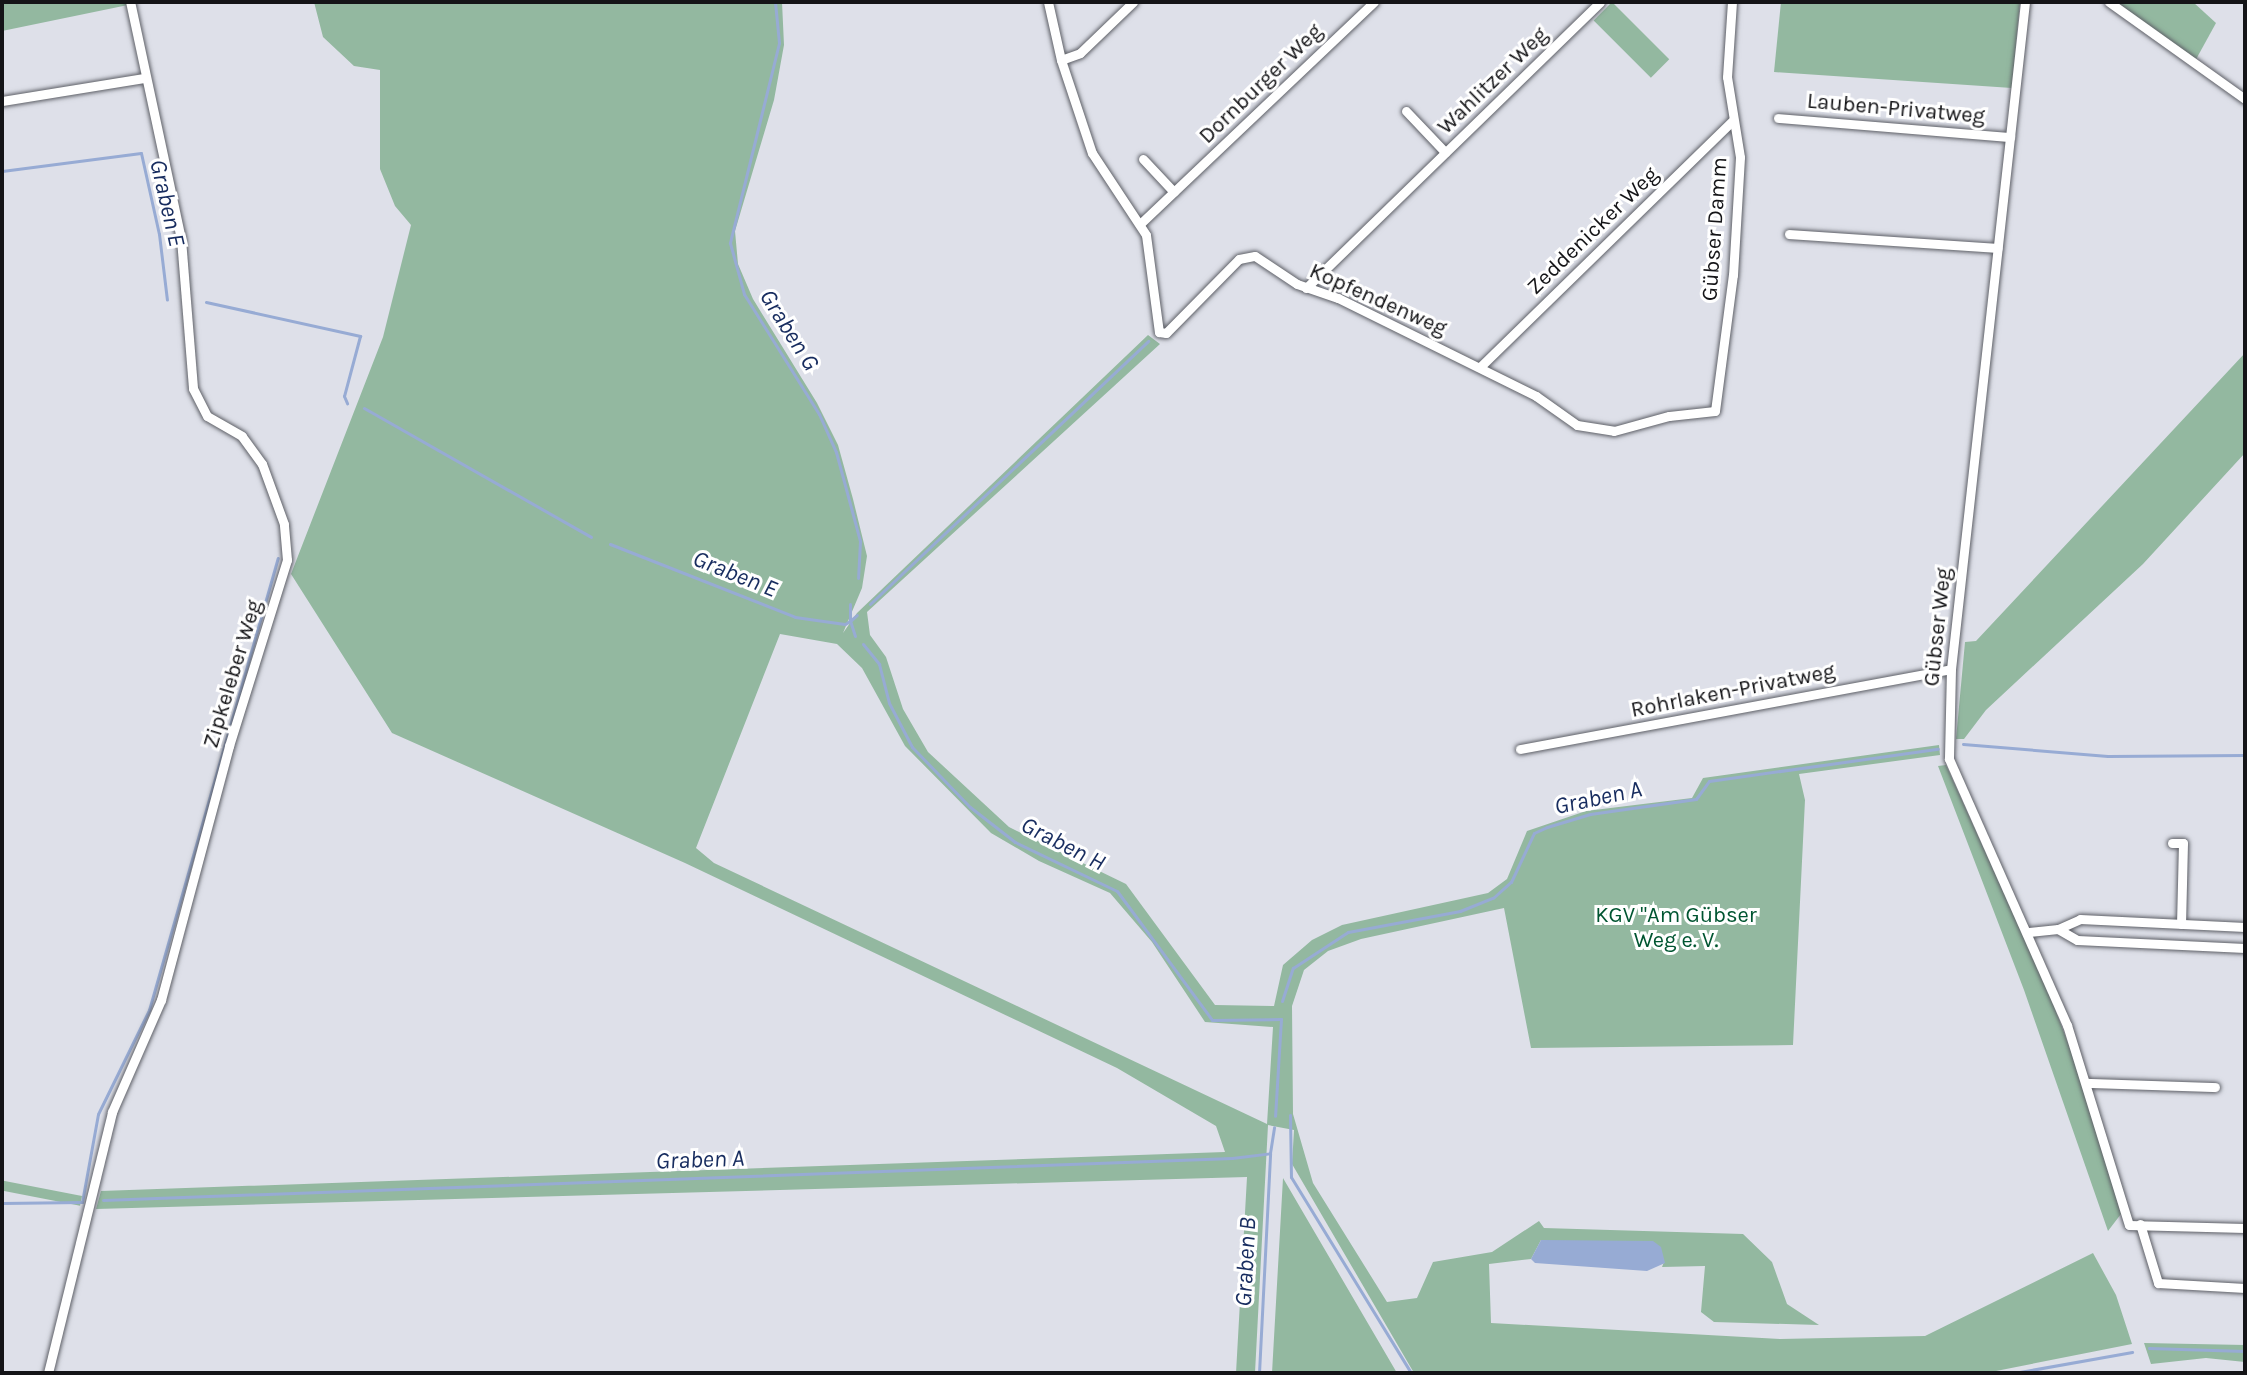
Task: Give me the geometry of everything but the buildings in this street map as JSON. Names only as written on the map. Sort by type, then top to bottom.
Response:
[{"type":"street","name":"Zipkeleber Weg","points":[[48,1373],[112,1112],[161,1000],[229,746],[287,560],[284,524],[262,464],[242,436],[207,416],[193,388],[181,239],[130,2]]},
{"type":"street","name":"Kopfendenweg","points":[[1048,2],[1061,60],[1099,167],[1141,223],[1159,332],[1166,333],[1247,256],[1263,258],[1306,288],[1338,298],[1480,367],[1577,425],[1595,430],[1715,411]]},
{"type":"street","points":[[1061,60],[1080,53],[1133,2]]},
{"type":"street","name":"Dornburger Weg","points":[[1141,223],[1374,2]]},
{"type":"street","name":"Wahlitzer Weg","points":[[1306,288],[1600,2]]},
{"type":"street","name":"Gübser Damm","points":[[1715,411],[1733,275],[1740,157],[1727,77],[1732,2]]},
{"type":"street","name":"Gübser Weg","points":[[2025,2],[1951,669],[1949,759],[2029,932],[2088,1083],[2134,1224],[2158,1283],[2245,1288]]},
{"type":"street","points":[[2109,2],[2245,99]]},
{"type":"street","points":[[2,101],[144,78]]},
{"type":"street","name":"Wahlitzer Weg","points":[[1406,111],[1445,152]]},
{"type":"street","name":"Lauben-Privatweg","points":[[1778,118],[2010,137]]},
{"type":"street","name":"Zeddenicker Weg","points":[[1480,367],[1732,121]]},
{"type":"street","points":[[1143,159],[1174,192]]},
{"type":"street","points":[[1789,234],[1998,248]]},
{"type":"street","name":"Rohrlaken-Privatweg","points":[[1520,749],[1951,669]]},
{"type":"street","points":[[2172,843],[2183,843],[2181,924]]},
{"type":"street","points":[[2029,932],[2058,929],[2080,919],[2245,927]]},
{"type":"street","points":[[2058,929],[2077,940],[2245,948]]},
{"type":"street","points":[[2088,1083],[2215,1087]]},
{"type":"street","points":[[2134,1224],[2245,1228]]},
{"type":"green space","points":[[2,2],[127,2],[128,5],[2,31]]},
{"type":"green space","name":"KGV \"Am Gübser Weg e. V.","points":[[314,2],[782,2],[784,45],[774,100],[735,231],[738,264],[753,299],[817,403],[838,445],[867,556],[862,588],[843,633],[857,613],[1148,335],[1160,344],[867,612],[870,635],[886,657],[903,709],[928,752],[1009,827],[1126,884],[1215,1005],[1274,1006],[1283,965],[1312,940],[1342,925],[1488,893],[1507,879],[1527,831],[1586,811],[1692,798],[1703,778],[1939,745],[1940,755],[1799,774],[1805,800],[1793,1045],[1531,1048],[1504,908],[1361,939],[1328,951],[1304,970],[1292,1006],[1293,1114],[1313,1183],[1387,1302],[1417,1298],[1433,1262],[1492,1252],[1539,1221],[1544,1228],[1743,1234],[1772,1262],[1787,1304],[1819,1325],[1714,1322],[1701,1312],[1705,1266],[1662,1267],[1664,1262],[1541,1240],[1531,1259],[1489,1264],[1491,1323],[1780,1339],[1925,1336],[2093,1253],[2116,1295],[2132,1344],[1986,1373],[1414,1373],[1292,1164],[1294,1130],[1268,1125],[1255,1373],[1236,1373],[1247,1177],[96,1209],[101,1191],[1225,1152],[1216,1126],[1117,1068],[685,863],[392,733],[291,574],[383,337],[411,225],[395,206],[380,169],[380,70],[354,66],[323,37]],"holes":[[[780,634],[837,644],[862,668],[905,746],[991,833],[1039,861],[1110,893],[1152,942],[1205,1022],[1273,1027],[1267,1124],[714,863],[696,848]]]},
{"type":"green space","points":[[1612,2],[1669,59],[1651,78],[1594,20]]},
{"type":"green space","points":[[1781,2],[2020,2],[2012,88],[1774,72]]},
{"type":"green space","points":[[2109,2],[2193,2],[2216,23],[2194,63]]},
{"type":"green space","points":[[2245,353],[2245,453],[2143,564],[1986,710],[1964,739],[1956,739],[1965,642],[1976,641]]},
{"type":"green space","points":[[1946,765],[2049,993],[2082,1080],[2121,1214],[2108,1231],[2024,990],[1938,766]]},
{"type":"green space","points":[[1283,1178],[1304,1214],[1397,1373],[1272,1373]]},
{"type":"green space","points":[[3,1181],[82,1196],[80,1206],[2,1191]]},
{"type":"green space","points":[[2144,1343],[2245,1345],[2245,1362],[2206,1358],[2151,1364]]},
{"type":"water","points":[[1541,1240],[1653,1241],[1661,1247],[1665,1263],[1647,1271],[1535,1263],[1531,1259]]},
{"type":"waterway","name":"Graben G","points":[[775,2],[779,43],[730,243],[744,294],[819,414],[836,452],[860,541],[858,578]]},
{"type":"waterway","name":"Graben E","points":[[2,171],[141,153],[159,234],[167,300]]},
{"type":"waterway","name":"Graben E","points":[[206,302],[360,336],[344,396],[347,403]]},
{"type":"waterway","name":"Graben H","points":[[870,604],[1148,341]]},
{"type":"waterway","name":"Graben E","points":[[364,408],[591,537]]},
{"type":"waterway","name":"Graben E","points":[[610,544],[795,617],[845,624],[850,621],[850,604]]},
{"type":"waterway","points":[[2,1203],[82,1202],[98,1114],[149,1010],[278,558]]},
{"type":"waterway","name":"Graben G","points":[[855,636],[850,621],[857,615]]},
{"type":"waterway","name":"Graben H","points":[[863,644],[879,664],[889,703],[912,747],[970,807],[1015,842],[1117,891],[1212,1020],[1281,1019],[1275,1116]]},
{"type":"waterway","name":"Graben A","points":[[1963,744],[2108,756],[2245,755]]},
{"type":"waterway","name":"Graben A","points":[[1282,1001],[1293,968],[1348,932],[1460,911],[1493,898],[1511,882],[1534,833],[1547,827],[1590,814],[1696,799],[1709,781],[1938,749]]},
{"type":"waterway","points":[[1290,1115],[1291,1177],[1411,1373]]},
{"type":"waterway","name":"Graben A","points":[[103,1200],[1232,1158],[1270,1153],[1274,1127]]},
{"type":"waterway","name":"Graben B","points":[[1259,1373],[1270,1153]]},
{"type":"waterway","points":[[2149,1348],[2245,1351]]},
{"type":"waterway","points":[[2014,1373],[2132,1352]]}]
